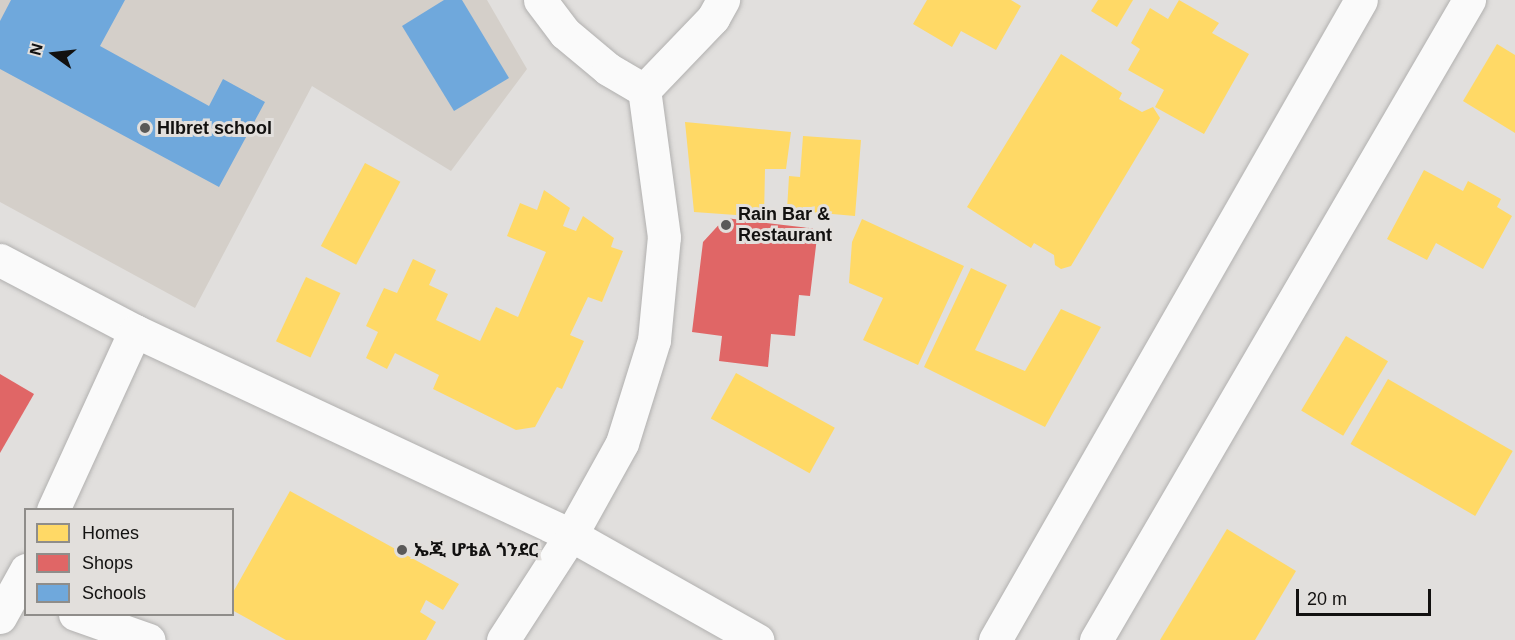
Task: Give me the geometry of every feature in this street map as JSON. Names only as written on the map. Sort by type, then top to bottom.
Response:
[{"type":"street","points":[[540,0],[565,33],[608,69],[644,90]]},
{"type":"street","points":[[644,90],[713,18],[723,0]]},
{"type":"street","points":[[995,640],[1361,0]]},
{"type":"street","points":[[1096,640],[1469,0]]},
{"type":"street","points":[[502,640],[571,535],[622,443],[654,340],[664,237],[644,90]]},
{"type":"street","points":[[0,260],[135,331],[571,535],[757,640]]},
{"type":"street","points":[[54,508],[135,331]]},
{"type":"street","points":[[78,616],[149,640]]},
{"type":"shaded area","name":"HIbret school","points":[[0,0],[487,0],[527,69],[451,171],[312,86],[195,308],[0,202]]},
{"type":"building: Homes","points":[[927,0],[1011,0],[1021,6],[996,50],[961,31],[952,47],[913,24]]},
{"type":"building: Homes","points":[[1098,0],[1133,0],[1117,27],[1091,11]]},
{"type":"building: Homes","points":[[1179,0],[1219,23],[1212,33],[1249,54],[1204,134],[1155,107],[1164,90],[1128,70],[1140,49],[1131,43],[1150,8],[1168,19]]},
{"type":"building: Homes","points":[[1497,44],[1515,55],[1515,133],[1463,101]]},
{"type":"building: Homes","points":[[1061,54],[1122,93],[1119,99],[1142,112],[1153,107],[1160,118],[1071,266],[1061,269],[1055,265],[1054,255],[1034,243],[1031,248],[967,207]]},
{"type":"building: Homes","points":[[685,122],[791,132],[786,169],[765,169],[764,217],[694,212]]},
{"type":"building: Homes","points":[[803,136],[861,140],[855,216],[787,210],[789,176],[800,177]]},
{"type":"building: Homes","points":[[365,163],[400,182],[356,265],[321,246]]},
{"type":"building: Homes","points":[[1424,170],[1463,191],[1468,181],[1501,199],[1497,207],[1512,216],[1483,269],[1436,243],[1427,260],[1387,239]]},
{"type":"building: Homes","points":[[544,190],[570,208],[563,226],[576,231],[583,216],[614,238],[611,247],[623,251],[602,302],[588,297],[570,335],[584,341],[562,389],[557,387],[535,427],[516,430],[433,389],[439,375],[395,353],[387,369],[366,358],[378,332],[366,326],[384,288],[397,293],[413,259],[436,270],[429,285],[448,294],[436,320],[480,341],[496,307],[518,317],[546,252],[507,236],[520,203],[537,210]]},
{"type":"building: Homes","points":[[862,219],[964,266],[918,365],[863,340],[883,298],[849,283],[852,242]]},
{"type":"building: Homes","points":[[971,268],[1007,285],[975,350],[1025,371],[1061,309],[1101,327],[1045,427],[924,367]]},
{"type":"building: Homes","points":[[306,277],[340,293],[310,357],[276,341]]},
{"type":"building: Homes","points":[[1346,336],[1388,361],[1343,436],[1301,411]]},
{"type":"building: Homes","points":[[736,373],[835,428],[810,473],[711,418]]},
{"type":"building: Homes","points":[[1388,379],[1513,451],[1475,516],[1350,444]]},
{"type":"building: Homes","points":[[290,491],[459,584],[443,610],[426,600],[420,612],[436,622],[426,640],[286,640],[234,611],[234,590]]},
{"type":"building: Homes","points":[[1227,529],[1296,571],[1255,640],[1160,640]]},
{"type":"building: Shops","points":[[725,218],[818,229],[810,296],[799,295],[795,336],[771,334],[768,367],[719,361],[722,336],[692,332],[703,242]]},
{"type":"building: Shops","points":[[0,374],[34,394],[0,453]]},
{"type":"building: Schools","points":[[11,0],[125,0],[100,46],[209,106],[223,79],[265,102],[219,187],[0,69],[0,21]]},
{"type":"building: Schools","points":[[444,0],[462,0],[509,78],[454,111],[402,26]]},
{"type":"place","name":"HIbret school","points":[[145,128]]},
{"type":"place","name":"Rain Bar & Restaurant","points":[[726,225]]},
{"type":"place","name":"ኤጂ ሆቴል ጎንደር","points":[[402,550]]}]
